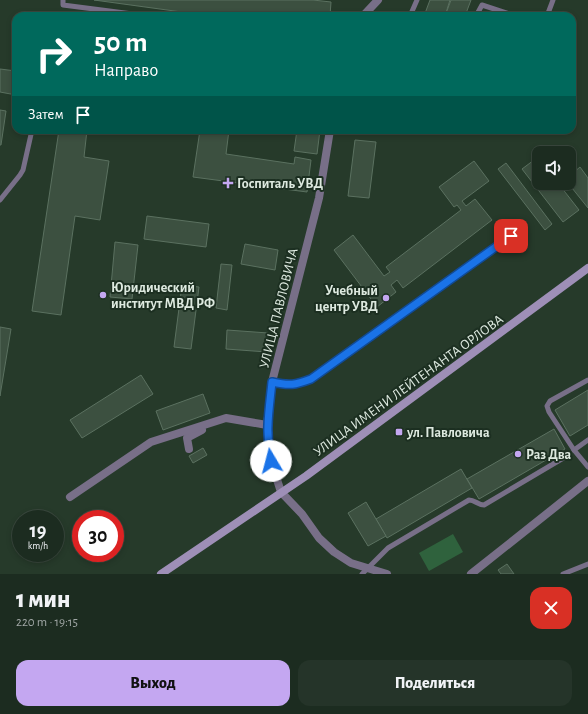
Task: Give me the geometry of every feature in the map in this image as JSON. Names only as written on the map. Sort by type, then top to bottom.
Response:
[{"type":"main road","name":"УЛИЦА ИМЕНИ ЛЕЙТЕНАНТА ОРЛОВА","points":[[161,574],[332,457],[588,268]]},
{"type":"street","points":[[368,12],[378,0]]},
{"type":"street","name":"УЛИЦА ПАВЛОВИЧА","points":[[281,492],[271,461],[267,425],[272,382],[319,198],[329,134]]},
{"type":"street","points":[[70,497],[151,442],[226,418],[267,425]]},
{"type":"street","points":[[189,449],[186,438],[226,418]]},
{"type":"street","points":[[471,574],[588,480]]},
{"type":"street","points":[[281,492],[302,514],[319,538],[327,546],[364,571],[387,574]]},
{"type":"lane","points":[[64,0],[63,4],[120,12]]},
{"type":"lane","points":[[412,12],[417,0]]},
{"type":"lane","points":[[548,12],[553,0]]},
{"type":"lane","points":[[478,12],[482,5],[504,12]]},
{"type":"lane","points":[[0,200],[23,170],[31,134]]},
{"type":"lane","points":[[272,382],[287,386],[311,379],[523,227]]},
{"type":"lane","points":[[588,380],[550,401],[547,406],[549,412],[574,450],[588,467]]},
{"type":"lane","points":[[574,450],[588,440]]},
{"type":"lane","points":[[364,571],[388,548],[469,500],[484,505],[565,457]]},
{"type":"lane","points":[[563,574],[588,564]]},
{"type":"green space","points":[[453,534],[463,552],[429,571],[419,553]]},
{"type":"building","points":[[94,0],[313,0],[331,2],[330,12],[182,12]]},
{"type":"building","points":[[430,0],[450,0],[446,12],[426,12]]},
{"type":"building","points":[[451,0],[471,0],[466,12],[446,12]]},
{"type":"building","points":[[0,69],[12,70],[12,94],[0,92]]},
{"type":"building","points":[[0,110],[6,111],[1,145],[0,145]]},
{"type":"building","points":[[58,134],[87,134],[84,157],[109,161],[100,220],[75,216],[61,315],[32,311]]},
{"type":"building","points":[[199,134],[228,134],[226,154],[294,164],[295,157],[311,160],[307,192],[193,177]]},
{"type":"building","points":[[296,134],[320,134],[317,154],[294,151]]},
{"type":"building","points":[[355,140],[376,142],[369,198],[348,196]]},
{"type":"building","points":[[474,161],[489,181],[462,201],[466,206],[475,199],[492,220],[403,288],[397,280],[391,285],[396,292],[377,307],[334,250],[353,235],[384,276],[390,272],[386,267],[461,210],[457,205],[454,207],[439,187]]},
{"type":"building","points":[[532,162],[532,182],[522,169]]},
{"type":"building","points":[[506,163],[552,224],[545,230],[498,169]]},
{"type":"building","points":[[580,167],[588,178],[588,208],[574,190],[576,190],[576,170]]},
{"type":"building","points":[[538,190],[563,190],[579,210],[563,222]]},
{"type":"building","points":[[147,216],[209,224],[206,247],[144,239]]},
{"type":"building","points":[[115,242],[138,245],[132,299],[110,297]]},
{"type":"building","points":[[245,244],[278,250],[275,270],[241,264]]},
{"type":"building","points":[[221,264],[232,265],[227,310],[216,308]]},
{"type":"building","points":[[182,285],[199,287],[191,349],[174,347]]},
{"type":"building","points":[[0,327],[11,329],[0,396]]},
{"type":"building","points":[[227,330],[268,333],[267,352],[226,349]]},
{"type":"building","points":[[141,375],[153,394],[82,438],[70,420]]},
{"type":"building","points":[[588,390],[588,425],[570,436],[555,410]]},
{"type":"building","points":[[203,394],[210,413],[163,430],[156,411]]},
{"type":"building","points":[[554,429],[565,449],[479,499],[467,479]]},
{"type":"building","points":[[203,448],[207,455],[193,463],[189,456]]},
{"type":"building","points":[[461,469],[472,488],[387,538],[376,519]]},
{"type":"building","points":[[366,502],[386,536],[368,546],[348,513]]},
{"type":"building","points":[[507,564],[514,574],[501,574],[498,570]]},
{"type":"place","name":"Госпиталь УВД","points":[[228,183]]},
{"type":"place","name":"Юридический институт МВД РФ","points":[[103,295]]},
{"type":"place","name":"Учебный центр УВД","points":[[386,298]]},
{"type":"place","name":"ул. Павловича","points":[[399,432]]},
{"type":"place","name":"Раз Два","points":[[518,454]]},
{"type":"route","points":[[271,461],[267,425],[272,382],[287,386],[311,379],[511,236]]}]
